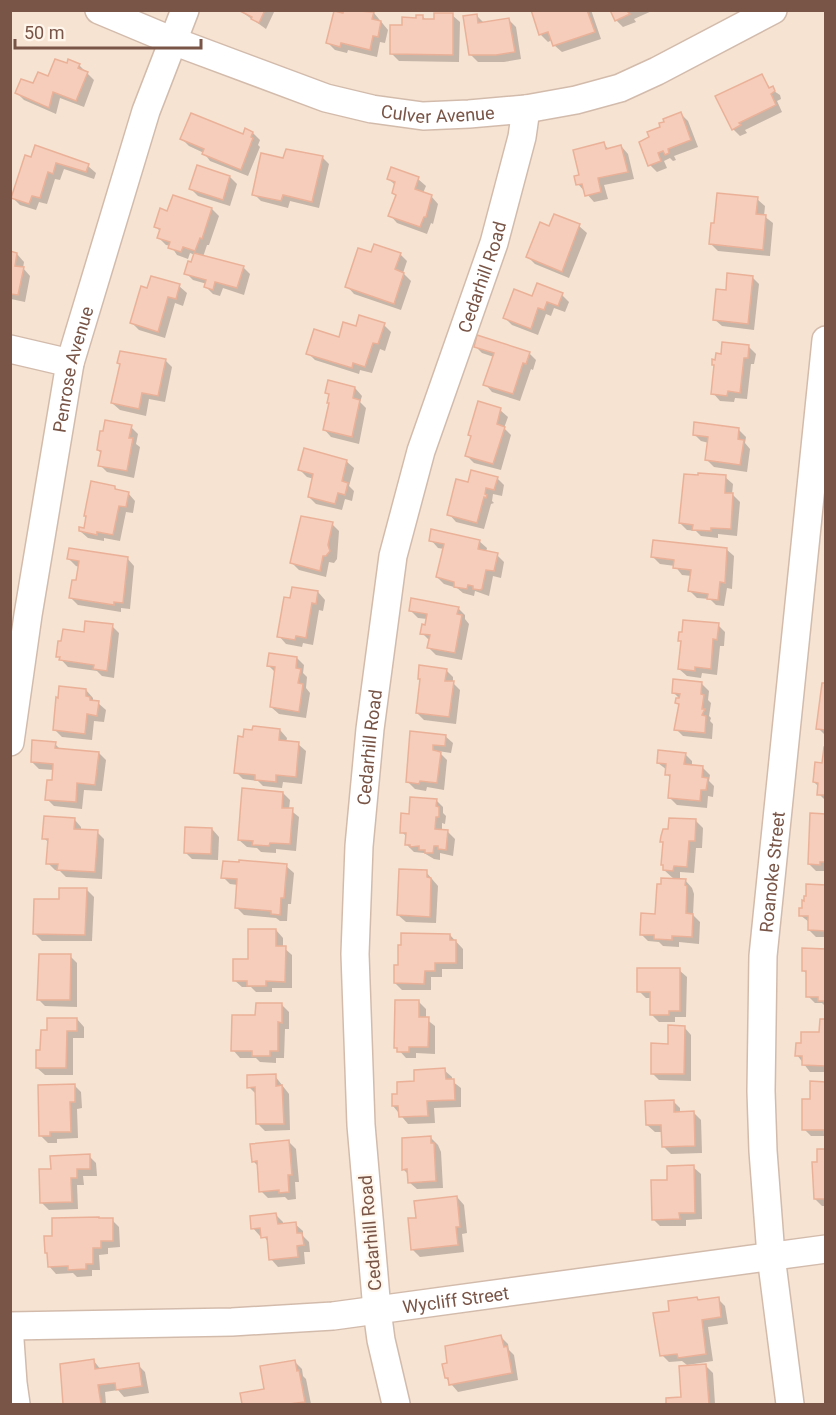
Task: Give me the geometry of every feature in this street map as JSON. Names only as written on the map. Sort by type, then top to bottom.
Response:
[{"type":"street","name":"Culver Avenue","points":[[99,10],[173,41],[326,98],[423,116],[526,109],[576,100],[620,88],[773,10]]},
{"type":"street","name":"Penrose Avenue","points":[[10,742],[30,604],[70,363],[146,111],[185,10]]},
{"type":"street","name":"Cedarhill Road","points":[[396,1404],[381,1340],[377,1310],[361,1125],[355,954],[359,846],[370,729],[393,556],[421,451],[494,243],[522,136],[526,109]]},
{"type":"street","name":"Roanoke Street","points":[[790,1404],[771,1256],[761,1090],[763,956],[825,340]]},
{"type":"street","points":[[10,349],[70,363]]},
{"type":"street","name":"Wycliff Street","points":[[10,1326],[232,1322],[333,1316],[825,1249]]},
{"type":"street","points":[[10,1340],[16,1404]]},
{"type":"shaded area","points":[[11,11],[825,11],[825,1404],[11,1404]]},
{"type":"building","points":[[238,10],[265,10],[259,23]]},
{"type":"building","points":[[344,10],[374,12],[372,19],[381,21],[378,37],[373,36],[370,50],[341,43],[340,47],[326,43],[334,11],[343,13]]},
{"type":"building","points":[[531,10],[587,10],[595,32],[553,46],[548,32],[539,35]]},
{"type":"building","points":[[610,10],[631,10],[628,12],[630,14],[615,21]]},
{"type":"building","points":[[434,13],[453,13],[453,55],[390,54],[390,25],[402,25],[402,17],[416,18],[416,15],[423,15],[423,19],[434,19]]},
{"type":"building","points":[[477,14],[478,23],[509,18],[515,52],[469,55],[463,16]]},
{"type":"building","points":[[55,59],[67,63],[68,59],[80,64],[78,68],[88,72],[76,101],[53,92],[49,108],[15,93],[21,79],[33,83],[38,72],[48,76]]},
{"type":"building","points":[[762,74],[769,88],[773,86],[775,91],[771,94],[776,105],[739,123],[741,125],[732,130],[715,96]]},
{"type":"building","points":[[681,112],[691,140],[668,149],[669,153],[665,155],[663,151],[658,153],[661,161],[648,166],[639,142],[649,137],[647,132],[660,127],[659,123],[664,122],[663,119]]},
{"type":"building","points":[[191,113],[243,134],[245,128],[253,132],[251,137],[253,138],[241,170],[202,154],[204,149],[180,139]]},
{"type":"building","points":[[604,142],[606,149],[621,145],[628,172],[598,178],[601,192],[585,196],[582,184],[576,185],[574,176],[579,175],[573,150]]},
{"type":"building","points":[[35,145],[89,164],[86,172],[56,163],[53,174],[48,172],[40,198],[32,196],[29,204],[11,198],[25,155],[31,157]]},
{"type":"building","points":[[286,149],[323,156],[312,202],[283,195],[281,201],[252,195],[261,153],[283,158]]},
{"type":"building","points":[[197,165],[230,176],[223,200],[189,189]]},
{"type":"building","points":[[391,167],[419,177],[415,189],[432,195],[426,217],[420,227],[388,216],[396,195],[392,193],[395,182],[387,179]]},
{"type":"building","points":[[717,193],[758,197],[756,214],[766,215],[763,250],[709,244]]},
{"type":"building","points":[[173,195],[212,208],[202,239],[200,238],[195,251],[183,247],[181,252],[168,248],[170,242],[157,238],[160,229],[154,227],[160,208],[167,211]]},
{"type":"building","points":[[554,214],[580,224],[562,272],[526,257],[540,222],[549,226]]},
{"type":"building","points":[[374,244],[401,253],[395,269],[404,273],[394,304],[345,287],[358,248],[371,252]]},
{"type":"building","points":[[10,251],[17,253],[15,266],[24,267],[18,295],[10,294]]},
{"type":"building","points":[[194,253],[244,266],[237,288],[215,282],[213,290],[204,287],[206,280],[184,274],[188,261],[191,262]]},
{"type":"building","points":[[727,273],[753,276],[748,324],[713,320],[716,289],[726,290]]},
{"type":"building","points":[[151,276],[180,284],[176,299],[168,297],[158,332],[130,323],[141,286],[147,288]]},
{"type":"building","points":[[537,283],[563,293],[558,306],[547,302],[544,310],[538,308],[531,329],[503,318],[514,289],[532,296]]},
{"type":"building","points":[[359,315],[385,323],[378,344],[373,343],[365,367],[353,363],[352,368],[306,354],[314,329],[339,337],[343,322],[356,326]]},
{"type":"building","points":[[477,335],[530,352],[526,364],[523,363],[513,394],[483,385],[494,353],[474,347]]},
{"type":"building","points":[[722,342],[749,345],[748,358],[744,358],[740,393],[728,391],[727,396],[711,394],[714,365],[712,365],[712,359],[715,360],[716,353],[721,354]]},
{"type":"building","points":[[120,351],[166,359],[158,396],[142,393],[139,409],[111,403],[120,364],[117,363]]},
{"type":"building","points":[[328,380],[355,387],[353,398],[360,400],[352,437],[323,430],[329,403],[327,403],[329,394],[325,393]]},
{"type":"building","points":[[478,401],[501,408],[497,424],[505,427],[493,464],[465,456],[471,436],[468,435]]},
{"type":"building","points":[[105,420],[132,425],[129,438],[133,438],[127,471],[98,466],[101,451],[97,450],[100,431],[103,431]]},
{"type":"building","points":[[694,422],[739,428],[738,439],[744,440],[740,465],[705,460],[708,437],[693,435]]},
{"type":"building","points":[[304,448],[347,460],[342,481],[348,483],[345,495],[338,493],[335,504],[308,497],[313,474],[298,470]]},
{"type":"building","points":[[471,470],[498,477],[494,490],[486,488],[485,494],[487,495],[486,498],[484,497],[477,523],[447,515],[456,479],[468,482]]},
{"type":"building","points":[[698,473],[726,475],[725,493],[733,493],[731,529],[692,530],[693,525],[679,523],[684,474],[698,475]]},
{"type":"building","points":[[91,481],[115,486],[115,489],[129,492],[126,507],[119,506],[113,535],[97,532],[97,535],[79,531],[79,527],[84,528]]},
{"type":"building","points":[[301,516],[333,522],[328,545],[330,551],[323,556],[320,571],[290,563]]},
{"type":"building","points":[[431,529],[480,540],[478,549],[498,553],[494,571],[486,570],[482,589],[473,589],[473,586],[468,585],[467,589],[454,587],[454,582],[436,577],[444,544],[429,541]]},
{"type":"building","points":[[653,540],[727,548],[725,583],[720,582],[718,600],[707,599],[708,594],[688,591],[691,570],[673,568],[674,560],[651,557]]},
{"type":"building","points":[[69,548],[128,557],[123,603],[114,602],[114,605],[69,598],[72,580],[76,580],[79,561],[67,559]]},
{"type":"building","points":[[292,587],[318,591],[316,604],[312,603],[306,638],[296,636],[295,640],[277,637],[284,597],[290,598]]},
{"type":"building","points":[[411,598],[459,607],[457,614],[462,615],[455,653],[427,648],[430,635],[420,634],[427,614],[409,611]]},
{"type":"building","points":[[683,620],[719,623],[717,640],[713,639],[711,669],[695,667],[695,671],[678,669],[681,641],[678,641],[679,632],[682,632]]},
{"type":"building","points":[[85,621],[113,624],[107,671],[93,669],[94,665],[59,660],[60,657],[56,657],[58,641],[61,641],[63,629],[84,632]]},
{"type":"building","points":[[269,653],[297,657],[296,668],[301,669],[298,683],[303,684],[299,712],[270,707],[275,667],[267,666]]},
{"type":"building","points":[[419,665],[447,669],[445,681],[454,681],[449,717],[416,713],[420,679],[418,679]]},
{"type":"building","points":[[673,679],[702,682],[701,694],[704,695],[702,709],[705,709],[702,715],[706,716],[705,733],[674,730],[679,704],[675,703],[680,694],[672,693]]},
{"type":"building","points":[[822,683],[826,683],[826,730],[816,729]]},
{"type":"building","points":[[59,686],[86,689],[86,696],[90,697],[90,700],[99,701],[97,716],[87,714],[85,734],[53,730]]},
{"type":"building","points":[[253,726],[280,729],[279,740],[299,742],[296,777],[276,775],[276,782],[255,780],[255,775],[234,773],[238,736],[243,737],[244,729],[252,730]]},
{"type":"building","points":[[410,731],[446,735],[445,746],[433,745],[433,750],[441,752],[437,783],[406,782]]},
{"type":"building","points":[[32,740],[56,742],[55,748],[99,752],[95,785],[77,783],[76,802],[45,800],[47,780],[52,780],[53,764],[31,762]]},
{"type":"building","points":[[824,747],[826,747],[826,795],[817,795],[818,783],[813,782],[815,762],[822,763]]},
{"type":"building","points":[[658,750],[686,753],[684,764],[703,766],[702,777],[708,778],[706,790],[701,790],[700,801],[668,798],[670,775],[665,775],[666,764],[657,763]]},
{"type":"building","points":[[242,788],[283,792],[282,808],[293,808],[290,844],[252,845],[253,841],[238,840]]},
{"type":"building","points":[[410,797],[437,799],[439,817],[436,817],[435,829],[448,830],[446,850],[434,846],[433,853],[425,853],[425,850],[419,850],[419,846],[405,845],[406,833],[400,833],[401,813],[409,814]]},
{"type":"building","points":[[810,813],[826,814],[826,862],[820,862],[820,865],[808,864]]},
{"type":"building","points":[[44,816],[75,818],[74,829],[98,830],[95,872],[57,870],[58,864],[46,864],[48,839],[42,839]]},
{"type":"building","points":[[669,818],[696,819],[695,841],[689,841],[687,867],[674,866],[673,871],[663,870],[663,865],[661,865],[663,842],[660,842],[661,836],[663,829],[668,829]]},
{"type":"building","points":[[185,827],[212,828],[211,854],[184,853]]},
{"type":"building","points":[[239,860],[287,864],[280,915],[271,914],[271,911],[235,908],[237,879],[221,878],[223,861],[239,862]]},
{"type":"building","points":[[399,869],[427,870],[427,877],[431,878],[430,917],[397,915]]},
{"type":"building","points":[[661,878],[686,879],[686,913],[693,914],[692,937],[672,936],[672,940],[654,939],[654,935],[640,935],[641,913],[655,914],[657,884],[661,884]]},
{"type":"building","points":[[806,884],[826,885],[826,931],[808,930],[808,916],[799,916],[799,908],[802,908],[802,900],[804,901],[804,896],[806,896]]},
{"type":"building","points":[[59,888],[87,888],[85,935],[33,934],[34,899],[59,899]]},
{"type":"building","points":[[248,929],[276,929],[276,946],[286,946],[285,982],[266,981],[266,986],[247,986],[247,981],[233,981],[233,959],[248,959]]},
{"type":"building","points":[[401,933],[450,934],[450,940],[456,940],[456,963],[435,963],[435,971],[425,971],[424,984],[394,983],[394,965],[398,965],[398,945],[401,945]]},
{"type":"building","points":[[802,948],[826,949],[826,1001],[818,1001],[818,997],[806,997],[806,971],[802,971]]},
{"type":"building","points":[[39,954],[71,954],[70,1000],[37,1000]]},
{"type":"building","points":[[637,968],[680,968],[680,1011],[669,1011],[669,1015],[650,1015],[650,992],[637,992]]},
{"type":"building","points":[[395,1000],[419,1000],[419,1017],[429,1017],[428,1047],[409,1047],[409,1052],[397,1052],[397,1048],[394,1048]]},
{"type":"building","points":[[256,1003],[282,1003],[282,1023],[278,1022],[278,1051],[270,1051],[270,1056],[252,1056],[252,1051],[231,1051],[232,1015],[255,1015]]},
{"type":"building","points":[[47,1018],[77,1018],[77,1031],[67,1031],[66,1068],[36,1068],[36,1050],[40,1050],[41,1030],[47,1030]]},
{"type":"building","points":[[820,1019],[826,1019],[826,1066],[802,1065],[802,1056],[795,1056],[796,1043],[801,1043],[801,1032],[819,1032]]},
{"type":"building","points":[[668,1025],[685,1026],[684,1074],[651,1074],[651,1043],[668,1044]]},
{"type":"building","points":[[445,1068],[446,1079],[454,1079],[455,1100],[427,1101],[428,1116],[399,1117],[398,1106],[392,1106],[392,1094],[397,1094],[397,1082],[414,1081],[414,1070]]},
{"type":"building","points":[[276,1074],[276,1086],[282,1085],[284,1124],[256,1124],[255,1087],[247,1088],[247,1075]]},
{"type":"building","points":[[810,1081],[826,1082],[826,1133],[824,1130],[802,1130],[802,1099],[810,1099]]},
{"type":"building","points":[[75,1084],[75,1102],[70,1102],[71,1132],[50,1132],[50,1136],[39,1136],[38,1085]]},
{"type":"building","points":[[674,1100],[674,1112],[694,1111],[695,1146],[662,1147],[661,1125],[646,1125],[645,1101]]},
{"type":"building","points":[[431,1136],[431,1143],[434,1143],[436,1181],[408,1183],[407,1169],[402,1170],[402,1138]]},
{"type":"building","points":[[289,1140],[292,1175],[288,1175],[289,1192],[279,1193],[279,1190],[259,1192],[257,1161],[252,1162],[250,1144]]},
{"type":"building","points":[[817,1149],[826,1149],[826,1199],[814,1199],[812,1162],[817,1162]]},
{"type":"building","points":[[90,1154],[90,1169],[77,1169],[77,1178],[71,1178],[72,1202],[40,1203],[39,1169],[51,1169],[50,1156]]},
{"type":"building","points":[[694,1165],[695,1213],[679,1213],[680,1219],[652,1220],[651,1180],[667,1180],[667,1166]]},
{"type":"building","points":[[457,1196],[460,1227],[456,1227],[458,1245],[411,1250],[408,1218],[416,1218],[414,1201]]},
{"type":"building","points":[[276,1213],[278,1224],[296,1222],[297,1233],[302,1233],[304,1245],[297,1246],[298,1257],[269,1260],[267,1237],[261,1238],[260,1228],[251,1229],[250,1216]]},
{"type":"building","points":[[52,1218],[113,1218],[113,1241],[101,1241],[101,1248],[93,1248],[93,1264],[86,1264],[86,1269],[68,1270],[68,1266],[48,1267],[44,1236],[52,1236]]},
{"type":"building","points":[[697,1297],[698,1300],[719,1297],[721,1317],[702,1320],[706,1354],[678,1358],[677,1354],[660,1356],[653,1313],[669,1311],[668,1301]]},
{"type":"building","points":[[501,1335],[504,1347],[507,1346],[512,1373],[449,1385],[442,1364],[447,1363],[445,1346]]},
{"type":"building","points":[[94,1359],[95,1369],[139,1363],[142,1386],[116,1390],[115,1383],[98,1385],[101,1404],[63,1404],[60,1364]]},
{"type":"building","points":[[295,1360],[305,1402],[242,1404],[240,1393],[264,1389],[260,1366]]},
{"type":"building","points":[[706,1364],[709,1404],[666,1404],[666,1398],[681,1397],[679,1366]]}]
